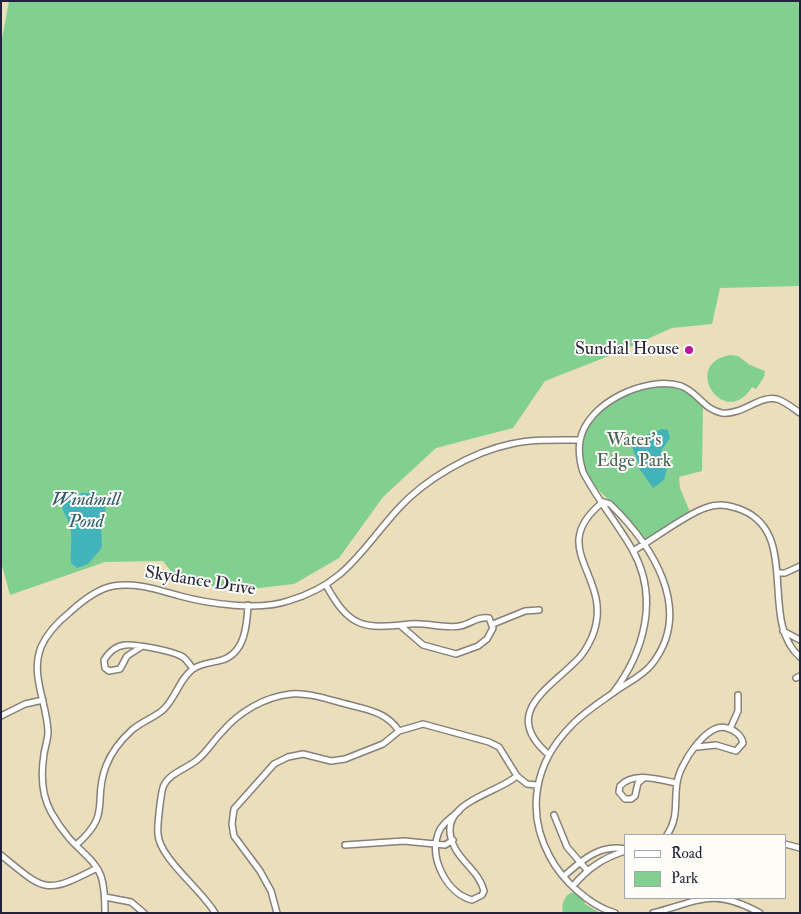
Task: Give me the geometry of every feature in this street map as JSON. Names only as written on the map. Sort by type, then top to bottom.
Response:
[{"type":"street","points":[[613,693],[635,660],[644,629],[645,594],[633,551],[583,472],[579,457],[580,440],[587,424],[597,411],[629,390],[668,384],[681,386],[692,392],[708,407],[718,412],[732,414],[768,399],[778,399],[800,413]]},
{"type":"street","name":"Skydance Drive","points":[[105,913],[105,898],[101,876],[92,861],[76,845],[50,810],[41,777],[48,734],[36,662],[42,644],[58,623],[84,600],[111,586],[145,586],[183,597],[248,605],[272,606],[306,596],[326,585],[359,558],[398,508],[433,478],[466,460],[510,444],[550,440],[580,440]]},
{"type":"street","points":[[603,502],[610,504],[645,544],[666,589],[671,614],[669,628],[664,644],[652,664],[643,673],[572,724],[548,754],[536,785],[536,811],[539,831],[556,868],[573,886],[606,910],[615,913]]},
{"type":"street","points":[[548,754],[533,739],[529,727],[531,708],[543,690],[576,662],[591,638],[596,625],[597,598],[594,585],[579,552],[578,541],[584,521],[603,502]]},
{"type":"street","points":[[633,551],[704,508],[729,505],[748,512],[768,534],[773,546],[782,630],[792,651],[800,657]]},
{"type":"street","points":[[777,573],[785,573],[800,566]]},
{"type":"street","points":[[326,585],[336,604],[363,625],[460,626],[482,617],[489,618],[493,624],[487,639],[478,646],[456,654],[423,645],[401,626]]},
{"type":"street","points":[[76,845],[92,829],[100,814],[105,767],[114,750],[132,730],[162,711],[174,698],[182,682],[193,669],[225,659],[234,653],[242,643],[247,625],[248,605]]},
{"type":"street","points":[[493,624],[525,611],[539,610]]},
{"type":"street","points":[[782,630],[800,640]]},
{"type":"street","points":[[141,647],[127,656],[120,668],[109,670],[105,668],[104,660],[111,650],[125,645],[141,647],[172,653],[183,657],[193,669]]},
{"type":"street","points":[[215,913],[207,899],[167,856],[160,843],[158,834],[160,796],[166,781],[195,761],[232,721],[251,708],[272,698],[292,694],[315,696],[369,710],[392,720],[399,731]]},
{"type":"street","points":[[730,729],[738,711],[738,695]]},
{"type":"street","points":[[1,716],[25,704],[43,700]]},
{"type":"street","points":[[277,913],[271,890],[234,836],[234,809],[274,764],[288,757],[302,754],[331,761],[345,759],[383,744],[399,731],[423,724],[489,742],[499,748],[517,776],[527,784],[536,785]]},
{"type":"street","points":[[668,834],[675,821],[677,783],[686,758],[697,747],[699,742],[713,728],[722,726],[730,729],[742,738],[743,743],[736,751],[716,744],[697,747]]},
{"type":"street","points":[[459,811],[441,828],[436,843],[438,868],[455,890],[464,898],[472,900],[482,895],[484,891],[482,881],[459,854],[452,840],[451,822],[463,806],[485,791],[498,789],[517,776]]},
{"type":"street","points":[[644,778],[638,784],[635,796],[630,799],[622,796],[619,792],[624,782],[632,778],[644,778],[677,783]]},
{"type":"street","points":[[554,815],[567,847],[587,870]]},
{"type":"street","points":[[345,845],[404,841],[445,845],[452,840]]},
{"type":"street","points":[[786,844],[800,848]]},
{"type":"street","points":[[564,876],[580,862],[607,848],[624,850]]},
{"type":"street","points":[[573,886],[587,870],[612,855],[624,850]]},
{"type":"street","points":[[1,855],[35,882],[56,886],[97,868]]},
{"type":"street","points":[[105,898],[131,902],[139,906],[144,913]]},
{"type":"street","points":[[653,913],[667,911],[697,899]]},
{"type":"street","points":[[728,899],[760,913]]},
{"type":"green space","points":[[9,1],[800,1],[800,286],[720,288],[712,324],[672,328],[614,354],[545,381],[513,428],[436,448],[383,497],[339,558],[294,584],[242,590],[180,583],[163,561],[105,562],[10,595],[1,562],[1,44]]},
{"type":"green space","points":[[730,355],[738,356],[750,365],[765,371],[764,377],[756,389],[752,387],[741,399],[730,402],[720,399],[712,391],[708,381],[709,370],[715,361]]},
{"type":"green space","name":"Water's Edge Park","points":[[653,387],[668,387],[680,390],[692,396],[703,406],[702,471],[679,477],[680,488],[690,512],[646,539],[592,483],[584,464],[582,448],[585,433],[593,420],[605,408],[619,399]]},
{"type":"green space","points":[[574,892],[584,899],[585,904],[600,913],[563,913],[562,906],[564,900]]},
{"type":"water","points":[[662,429],[668,430],[670,438],[661,451],[663,461],[668,465],[664,480],[653,488],[638,467],[632,447],[632,440]]},
{"type":"water","name":"Windmill Pond","points":[[82,493],[96,493],[104,503],[105,510],[101,529],[101,549],[88,564],[77,568],[71,563],[71,531],[63,505],[71,497]]},
{"type":"place","name":"Sundial House","points":[[689,350]]}]
